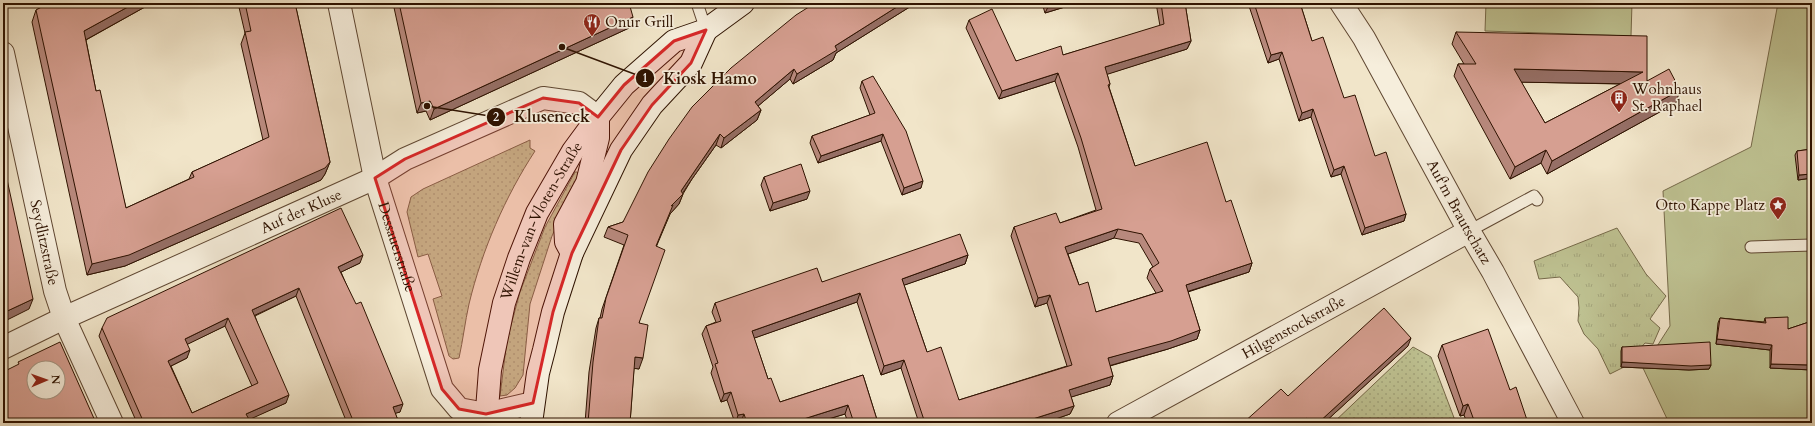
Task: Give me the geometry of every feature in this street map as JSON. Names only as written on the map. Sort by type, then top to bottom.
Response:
[{"type":"street","name":"Dessauerstraße","points":[[339,3],[375,178],[442,389],[459,409],[486,418],[532,413]]},
{"type":"street","name":"Willem-van-Vloten-Straße","points":[[486,418],[490,370],[504,303],[518,258],[537,213],[554,182],[598,116],[624,84],[674,41],[706,30],[743,3]]},
{"type":"street","name":"Auf'm Brautschatz","points":[[1341,3],[1364,38],[1469,231],[1493,272],[1573,423]]},
{"type":"street","name":"Willem-van-Vloten-Straße","points":[[532,413],[538,373],[553,312],[572,253],[621,150],[652,105],[691,63],[706,30]]},
{"type":"street","name":"Seydlitzstraße","points":[[3,53],[55,291],[64,318],[112,423]]},
{"type":"street","name":"Auf der Kluse","points":[[3,348],[64,318],[375,178],[405,159],[543,98],[579,103],[598,116]]},
{"type":"street","points":[[572,253],[566,242],[565,224],[587,183],[598,138],[598,116]]},
{"type":"street","name":"Hilgenstockstraße","points":[[1118,423],[1469,231]]},
{"type":"lane","points":[[698,3],[706,30]]},
{"type":"lane","points":[[1469,231],[1534,196],[1536,200]]},
{"type":"lane","points":[[1751,247],[1812,244]]},
{"type":"highlighted area","points":[[706,30],[691,63],[652,105],[621,150],[572,253],[553,312],[533,403],[486,414],[459,409],[442,389],[375,178],[405,159],[543,98],[579,103],[598,117],[624,85],[674,41]]},
{"type":"green space","points":[[1486,3],[1632,3],[1631,36],[1485,31]]},
{"type":"green space","points":[[1778,3],[1812,3],[1812,423],[1669,423],[1643,368],[1670,326],[1663,191],[1751,147]]},
{"type":"green space","points":[[530,140],[530,148],[535,151],[504,205],[488,244],[474,284],[459,358],[453,359],[449,356],[433,299],[442,296],[428,254],[418,257],[407,212],[411,197],[423,189]]},
{"type":"green space","points":[[575,172],[579,174],[578,178],[552,236],[530,304],[523,375],[515,388],[507,395],[500,396],[507,340],[520,292],[545,227]]},
{"type":"green space","points":[[1617,228],[1646,274],[1666,296],[1650,319],[1660,328],[1653,344],[1645,343],[1624,367],[1610,374],[1598,349],[1584,334],[1578,321],[1578,297],[1560,277],[1539,279],[1534,261]]},
{"type":"green space","points":[[1413,347],[1431,357],[1456,423],[1333,423]]},
{"type":"building","points":[[49,3],[135,3],[84,31],[96,91],[100,90],[126,208],[194,177],[192,172],[269,137],[245,32],[251,31],[245,3],[295,3],[330,162],[325,168],[129,255],[92,264],[36,10]]},
{"type":"building","points":[[399,3],[629,3],[633,17],[434,109],[430,101],[421,103]]},
{"type":"building","points":[[815,3],[903,3],[835,46],[837,50],[797,74],[794,69],[755,102],[761,110],[724,138],[720,134],[681,191],[683,194],[671,206],[673,205],[656,246],[665,250],[639,323],[648,325],[643,358],[635,357],[630,423],[588,423],[593,362],[599,318],[602,318],[606,298],[628,235],[608,227],[623,222],[648,172],[692,107],[731,68],[796,15]]},
{"type":"building","points":[[1046,3],[1060,3],[1048,7]]},
{"type":"building","points":[[1161,3],[1185,3],[1191,41],[1105,67],[1110,84],[1108,85],[1135,166],[1207,142],[1226,202],[1231,200],[1252,263],[1186,285],[1200,330],[1171,341],[1108,358],[1113,376],[1069,390],[1074,406],[1020,423],[925,423],[904,360],[884,366],[860,293],[752,331],[768,379],[771,378],[780,402],[863,375],[878,423],[854,423],[848,405],[791,423],[747,423],[744,414],[738,415],[731,392],[724,394],[715,364],[718,363],[706,326],[721,321],[715,303],[817,268],[822,282],[960,234],[968,255],[902,279],[927,352],[941,347],[959,400],[1072,365],[1050,295],[1038,298],[1014,227],[1056,213],[1060,223],[1102,209],[1081,138],[1058,73],[1002,91],[969,20],[992,9],[1016,61],[1061,46],[1063,55],[1164,24]],"holes":[[[1118,229],[1142,234],[1159,263],[1150,269],[1163,291],[1096,312],[1088,282],[1079,285],[1065,247]]]},
{"type":"building","points":[[1254,3],[1300,3],[1312,41],[1323,37],[1344,98],[1355,95],[1375,156],[1386,152],[1406,214],[1365,228],[1344,166],[1334,170],[1313,109],[1302,113],[1282,52],[1271,55]]},
{"type":"building","name":"Wohnhaus St. Raphael","points":[[1456,32],[1647,36],[1647,81],[1669,69],[1680,90],[1552,161],[1546,150],[1515,167],[1458,64],[1476,64]],"holes":[[[1514,69],[1643,72],[1545,123]]]},
{"type":"building","points":[[873,76],[906,131],[923,181],[904,188],[883,134],[821,156],[812,136],[875,113],[862,81]]},
{"type":"building","points":[[1812,149],[1812,174],[1799,175],[1797,151]]},
{"type":"building","points":[[3,161],[33,299],[3,313]]},
{"type":"building","points":[[801,164],[810,191],[773,203],[764,177]]},
{"type":"building","points":[[341,208],[363,255],[338,267],[356,304],[361,302],[403,404],[393,407],[399,423],[354,423],[299,288],[252,310],[289,395],[246,414],[251,423],[144,423],[102,328],[107,318]],"holes":[[[228,318],[258,383],[192,413],[168,361],[190,350],[185,339]]]},
{"type":"building","points":[[1384,308],[1411,338],[1318,423],[1312,423],[1307,418],[1301,423],[1243,423],[1281,389],[1288,396]]},
{"type":"building","points":[[1788,317],[1788,329],[1812,321],[1812,365],[1771,364],[1772,345],[1717,339],[1720,318],[1766,323],[1765,318]]},
{"type":"building","points":[[1488,329],[1510,390],[1516,387],[1528,423],[1475,423],[1468,404],[1463,406],[1442,345]]},
{"type":"building","points":[[60,342],[96,423],[3,423],[3,372],[19,364],[18,362]]},
{"type":"building","points":[[1710,342],[1711,365],[1691,366],[1622,362],[1622,347]]},
{"type":"place","name":"Onur Grill","points":[[592,37]]},
{"type":"place","name":"Kiosk Hamo","points":[[562,47]]},
{"type":"place","name":"Kluseneck","points":[[427,106]]},
{"type":"place","name":"Wohnhaus St. Raphael","points":[[1619,113]]},
{"type":"place","name":"Otto Kappe Platz","points":[[1778,220]]}]
